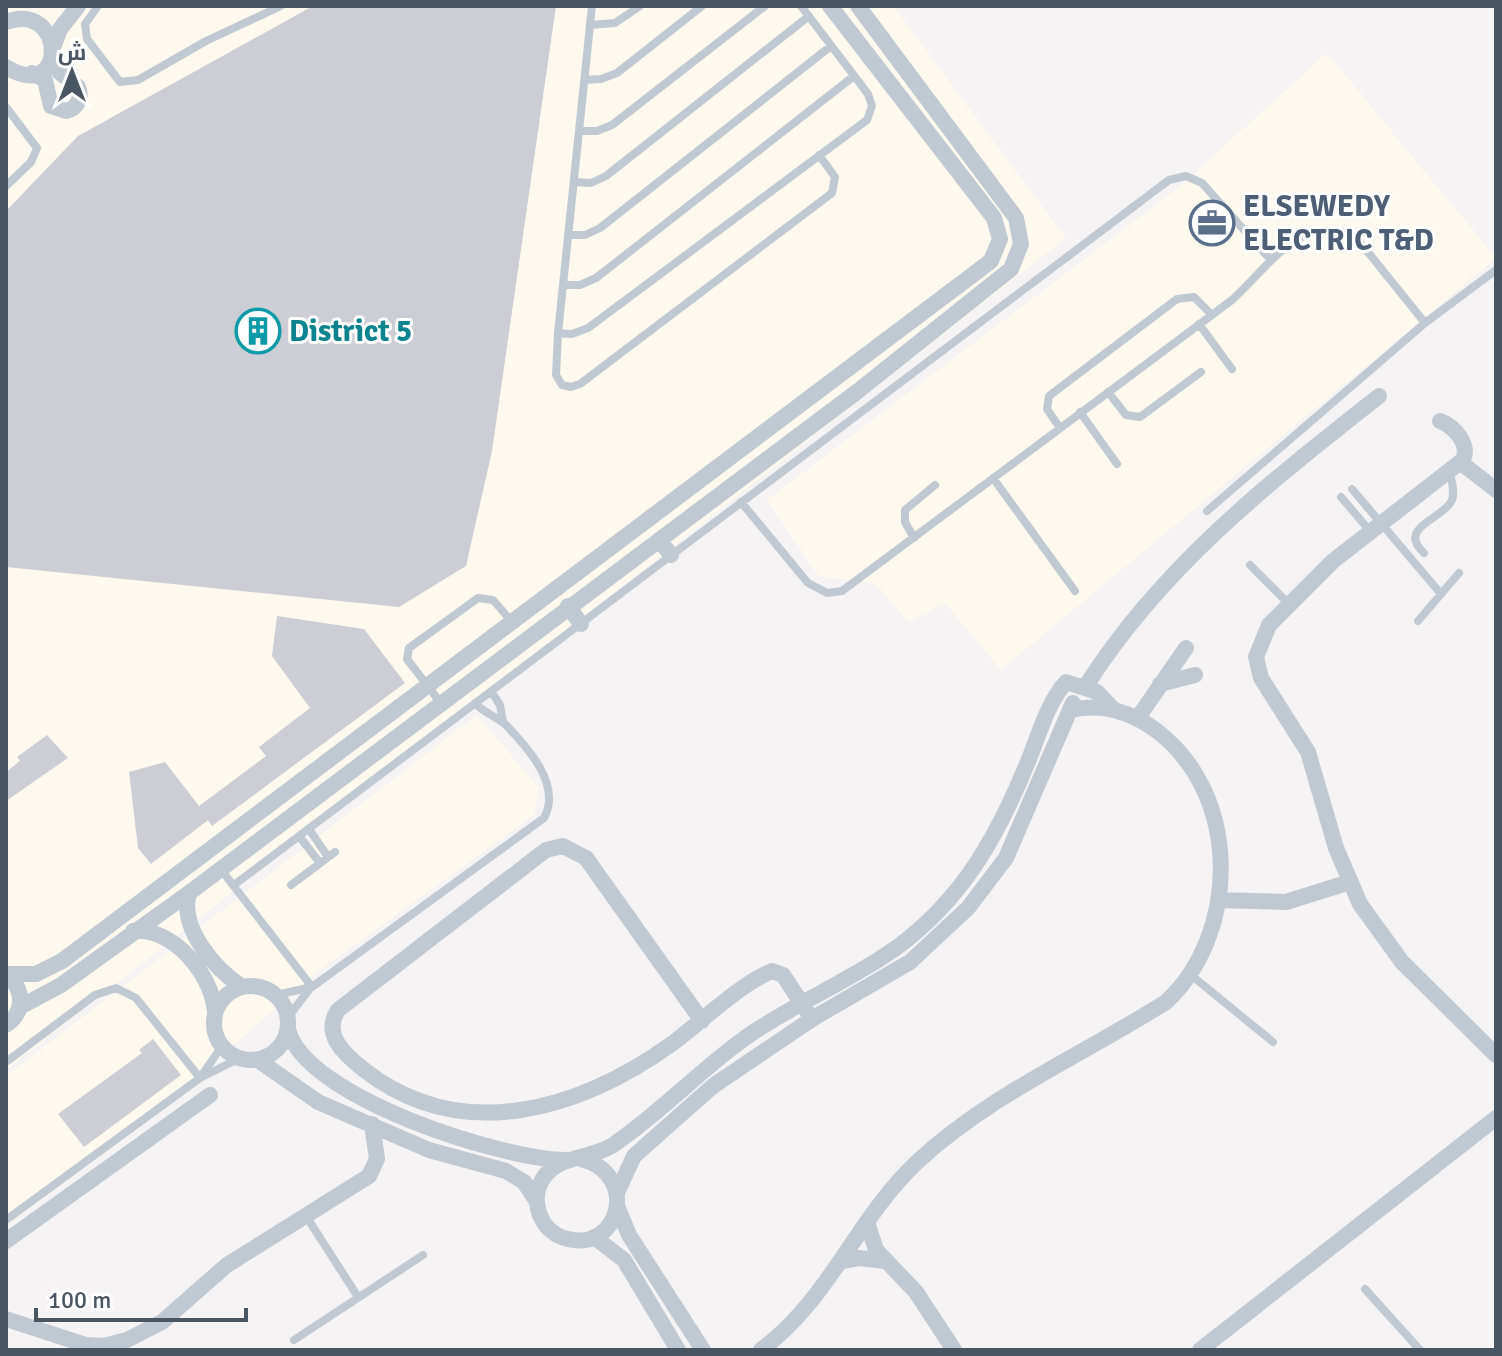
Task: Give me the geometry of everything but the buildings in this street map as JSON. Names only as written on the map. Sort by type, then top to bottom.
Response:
[{"type":"street","points":[[32,73],[41,69],[60,29],[78,6]]},
{"type":"street","points":[[6,975],[27,975],[54,966],[793,414],[995,255],[1000,239],[994,218],[830,6]]},
{"type":"street","points":[[6,1025],[20,1007],[61,985],[189,893],[219,867],[806,430],[1005,276],[1020,254],[1021,235],[1016,218],[941,113],[858,6]]},
{"type":"street","points":[[6,22],[29,11],[48,27],[59,72],[78,87],[80,97],[75,106],[66,111],[51,106],[45,80],[32,73],[8,70]]},
{"type":"street","points":[[924,128],[941,113]]},
{"type":"street","points":[[133,931],[158,933],[173,941],[208,985],[215,1012],[214,1024],[222,1046],[240,1058],[258,1060],[298,1089],[406,1141],[506,1171],[524,1182],[536,1200],[545,1225],[555,1234],[568,1239],[594,1237],[605,1229],[634,1156],[687,1108],[742,1065],[812,1019],[886,977],[930,946],[994,876],[1019,832],[1080,684],[1142,607],[1206,540],[1270,482],[1379,396]]},
{"type":"street","points":[[793,414],[806,430]]},
{"type":"street","points":[[1440,421],[1449,425],[1464,443],[1466,452],[1455,466],[1333,561],[1290,605],[1262,636],[1257,669],[1308,752],[1347,876],[1373,924],[1402,962],[1496,1055]]},
{"type":"street","points":[[1455,466],[1496,490]]},
{"type":"street","points":[[659,540],[671,555]]},
{"type":"street","points":[[568,606],[581,624]]},
{"type":"street","points":[[1137,719],[1159,684],[1181,660],[1186,648]]},
{"type":"street","points":[[1159,684],[1195,675]]},
{"type":"street","points":[[536,1200],[545,1175],[609,1147],[711,1062],[913,935],[978,866],[1006,815],[1063,685],[1080,684],[1114,710]]},
{"type":"street","points":[[761,1350],[804,1313],[867,1222],[915,1164],[983,1108],[1166,1002],[1191,975],[1205,952],[1218,900],[1219,841],[1202,786],[1173,746],[1137,719],[1114,710],[1088,707],[1071,710]]},
{"type":"street","points":[[348,746],[361,762]]},
{"type":"street","points":[[702,1021],[586,858],[572,848],[554,847],[338,1010],[332,1021],[335,1039],[365,1070],[404,1093],[469,1111],[527,1111],[566,1102],[629,1071],[702,1021],[772,971],[783,975],[812,1019]]},
{"type":"street","points":[[978,866],[994,876]]},
{"type":"street","points":[[1218,900],[1286,902],[1323,890],[1347,876]]},
{"type":"street","points":[[189,893],[186,910],[190,926],[217,965],[242,987]]},
{"type":"street","points":[[6,975],[18,988],[20,1007]]},
{"type":"street","points":[[215,1012],[225,996],[242,987],[260,987],[276,995],[283,1003],[293,1044],[350,1092],[440,1133],[538,1159],[574,1160],[605,1170],[629,1235],[703,1350]]},
{"type":"street","points":[[258,1060],[278,1049],[288,1026]]},
{"type":"street","points":[[298,1089],[316,1065]]},
{"type":"street","points":[[339,1109],[350,1092]]},
{"type":"street","points":[[6,1241],[210,1095]]},
{"type":"street","points":[[440,1133],[447,1124],[447,1107]]},
{"type":"street","points":[[469,1111],[467,1123],[471,1142]]},
{"type":"street","points":[[1200,1350],[1496,1118]]},
{"type":"street","points":[[372,1124],[377,1159]]},
{"type":"street","points":[[6,1319],[86,1345],[103,1346],[127,1340],[162,1322],[227,1265],[362,1183],[377,1159],[406,1141]]},
{"type":"street","points":[[867,1222],[872,1241],[885,1261],[916,1292],[954,1350]]},
{"type":"street","points":[[594,1237],[624,1260],[678,1350]]},
{"type":"street","points":[[842,1261],[859,1258],[885,1261]]},
{"type":"lane","points":[[98,6],[85,24],[85,36],[115,78],[125,83],[138,80],[206,41],[281,6]]},
{"type":"lane","points":[[592,6],[558,333],[556,375],[559,383],[571,387],[832,193],[835,177],[819,155]]},
{"type":"lane","points":[[590,25],[615,23],[640,6]]},
{"type":"lane","points":[[585,80],[601,79],[617,73],[702,6]]},
{"type":"lane","points":[[580,131],[597,131],[612,125],[765,6]]},
{"type":"lane","points":[[558,333],[572,334],[588,328],[869,116],[871,100],[801,6]]},
{"type":"lane","points":[[574,182],[591,183],[606,176],[809,16]]},
{"type":"lane","points":[[569,235],[585,235],[600,228],[831,46]]},
{"type":"lane","points":[[564,285],[580,285],[596,278],[854,76]]},
{"type":"lane","points":[[6,107],[37,148],[31,162],[6,186]]},
{"type":"lane","points":[[234,885],[1169,180],[1186,176],[1202,183],[1270,259]]},
{"type":"lane","points":[[741,502],[808,583],[827,593],[848,587],[1212,315],[1247,286],[1270,259],[1313,231],[1347,233],[1364,244],[1425,323]]},
{"type":"lane","points":[[1207,511],[1425,323],[1496,270]]},
{"type":"lane","points":[[1060,428],[1047,409],[1049,396],[1177,299],[1194,297],[1212,315]]},
{"type":"lane","points":[[1199,324],[1232,369]]},
{"type":"lane","points":[[1108,392],[1126,415],[1140,417],[1201,372]]},
{"type":"lane","points":[[1080,412],[1117,464]]},
{"type":"lane","points":[[1424,553],[1417,545],[1415,536],[1419,527],[1451,502],[1455,466]]},
{"type":"lane","points":[[993,478],[1075,591]]},
{"type":"lane","points":[[914,538],[905,522],[905,510],[935,485]]},
{"type":"lane","points":[[1352,489],[1374,527]]},
{"type":"lane","points":[[1341,497],[1441,594]]},
{"type":"lane","points":[[1250,565],[1290,605]]},
{"type":"lane","points":[[1418,621],[1459,573]]},
{"type":"lane","points":[[440,702],[407,659],[409,648],[478,598],[493,600],[513,623]]},
{"type":"lane","points":[[491,691],[500,705],[503,722]]},
{"type":"lane","points":[[288,1026],[292,1012],[312,987],[544,818],[550,794],[544,773],[503,722],[475,703]]},
{"type":"lane","points":[[309,829],[328,857]]},
{"type":"lane","points":[[299,836],[328,857]]},
{"type":"lane","points":[[291,885],[328,857]]},
{"type":"lane","points":[[219,867],[312,987]]},
{"type":"lane","points":[[1191,975],[1273,1042]]},
{"type":"lane","points":[[276,995],[312,987]]},
{"type":"lane","points":[[6,1062],[95,995],[116,988],[136,998],[200,1078]]},
{"type":"lane","points":[[200,1078],[222,1046]]},
{"type":"lane","points":[[6,1220],[200,1078],[240,1058]]},
{"type":"lane","points":[[306,1216],[358,1297]]},
{"type":"lane","points":[[294,1340],[423,1255]]},
{"type":"lane","points":[[1365,1289],[1420,1350]]},
{"type":"shaded area","name":"District 5","points":[[6,6],[893,6],[1066,238],[6,1070]]},
{"type":"shaded area","points":[[1327,53],[1496,258],[1001,670],[945,603],[909,622],[875,584],[818,576],[767,500],[1178,188]]},
{"type":"shaded area","points":[[477,715],[539,788],[534,815],[316,973],[138,1129],[6,1226],[6,1076]]},
{"type":"place","name":"ELSEWEDY ELECTRIC T&D","points":[[1212,223]]},
{"type":"place","name":"District 5","points":[[258,331]]}]
